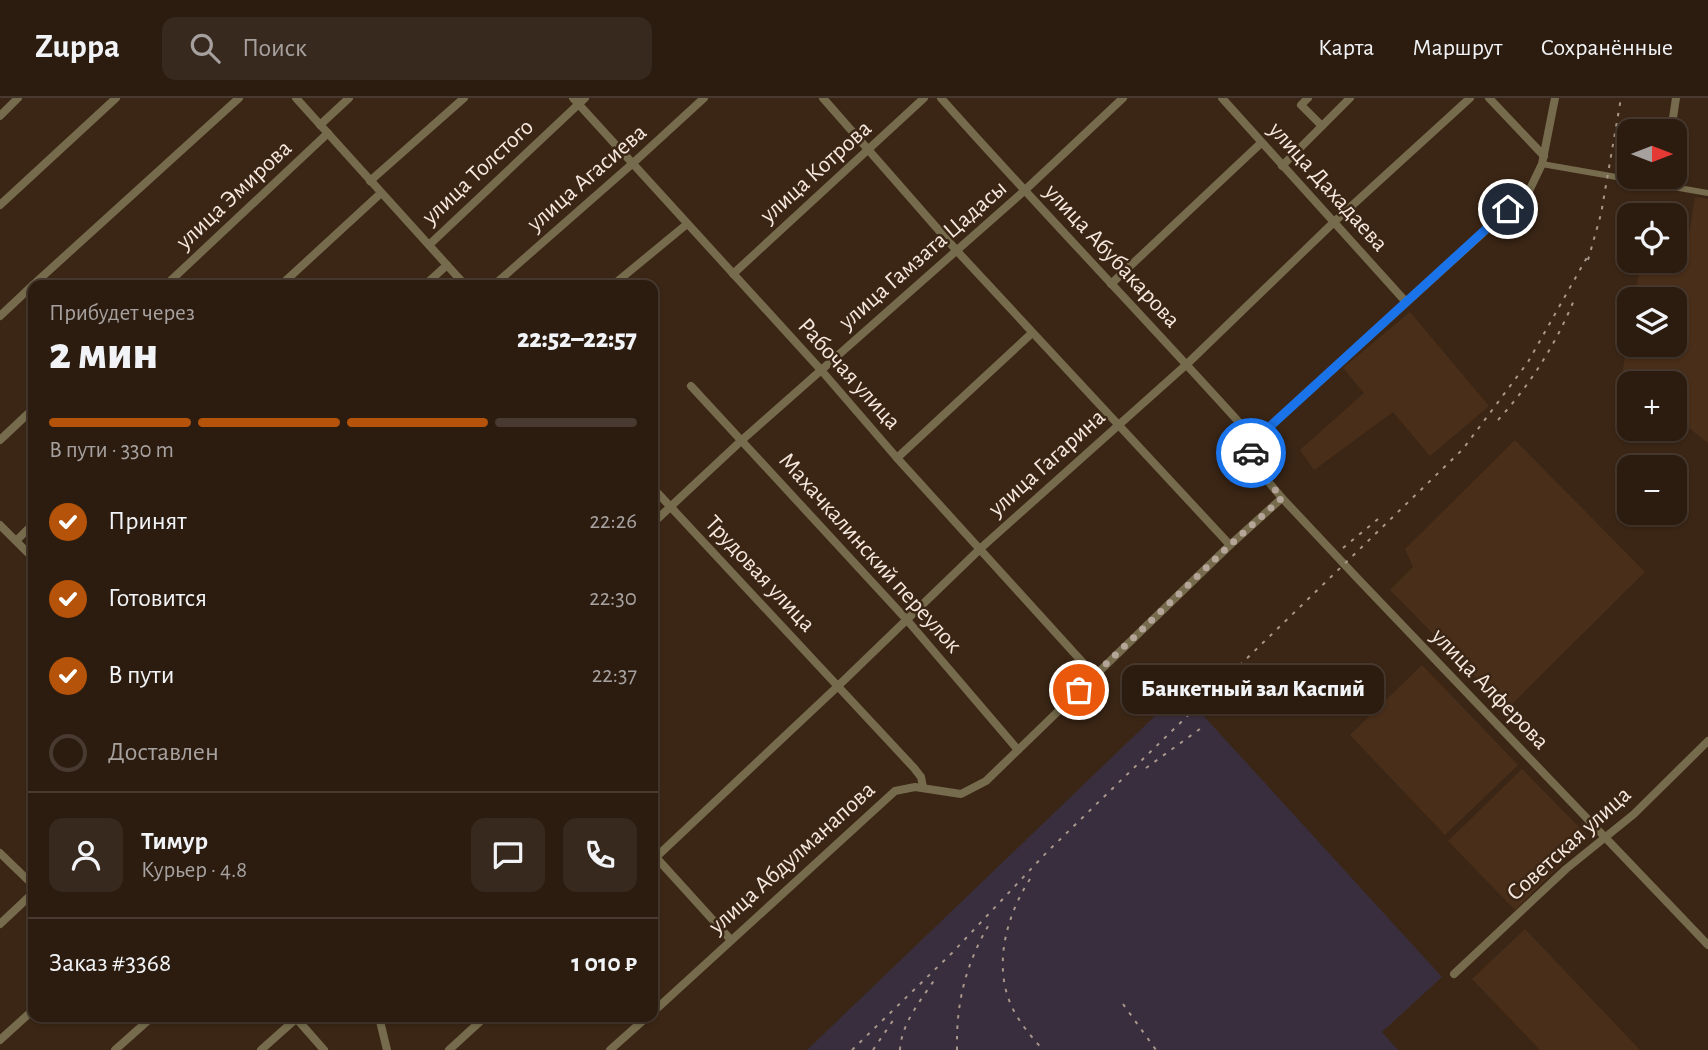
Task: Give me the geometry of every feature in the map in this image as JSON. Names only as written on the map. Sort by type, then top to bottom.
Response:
[{"type":"street","points":[[0,116],[18,98]]},
{"type":"street","points":[[0,205],[116,98]]},
{"type":"street","points":[[39,280],[239,98]]},
{"type":"street","points":[[296,98],[460,280]]},
{"type":"street","points":[[320,125],[349,98]]},
{"type":"street","points":[[370,181],[464,98]]},
{"type":"street","name":"улица Агасиева","points":[[500,280],[704,98]]},
{"type":"street","points":[[823,98],[957,251],[1230,545]]},
{"type":"street","name":"улица Котрова","points":[[733,274],[924,98]]},
{"type":"street","name":"улица Абубакарова","points":[[941,98],[1255,440]]},
{"type":"street","name":"улица Гамзата Цадасы","points":[[658,518],[742,440],[1024,191],[1123,98]]},
{"type":"street","name":"улица Дахадаева","points":[[1222,98],[1405,302]]},
{"type":"street","points":[[1308,98],[1301,105],[1322,126]]},
{"type":"street","points":[[1282,166],[1350,98]]},
{"type":"street","name":"улица Гагарина","points":[[658,853],[837,687],[981,548],[1187,364],[1334,222],[1470,98]]},
{"type":"street","points":[[1489,98],[1543,160],[1617,172]]},
{"type":"street","points":[[1255,440],[1529,191],[1543,160],[1555,98]]},
{"type":"street","points":[[1673,119],[1676,98]]},
{"type":"street","name":"Рабочая улица","points":[[579,100],[632,164],[1095,676]]},
{"type":"street","name":"улица Толстого","points":[[429,245],[579,100]]},
{"type":"street","name":"улица Эмирова","points":[[171,280],[328,133]]},
{"type":"street","points":[[1111,284],[1262,143]]},
{"type":"street","points":[[1687,187],[1708,193]]},
{"type":"street","points":[[286,280],[381,193]]},
{"type":"street","points":[[618,280],[687,224]]},
{"type":"street","points":[[430,280],[447,265]]},
{"type":"street","points":[[0,316],[28,290]]},
{"type":"street","points":[[897,458],[1032,333]]},
{"type":"street","name":"Махачкалинский переулок","points":[[691,386],[906,620],[1018,750]]},
{"type":"street","points":[[0,440],[28,414]]},
{"type":"street","name":"улица Алферова","points":[[1255,440],[1251,455],[1256,467],[1282,498],[1708,945]]},
{"type":"street","name":"Трудовая улица","points":[[658,493],[914,768],[921,777],[923,787]]},
{"type":"street","name":"улица Абдулманапова","points":[[658,1007],[885,799],[904,787],[923,787],[961,794],[986,781],[1282,498]]},
{"type":"street","points":[[0,524],[28,553]]},
{"type":"street","points":[[16,541],[28,529]]},
{"type":"street","name":"Советская улица","points":[[1454,974],[1708,741]]},
{"type":"street","points":[[0,853],[28,880]]},
{"type":"street","points":[[658,861],[731,940]]},
{"type":"street","points":[[0,924],[28,898]]},
{"type":"street","points":[[0,1040],[28,1015]]},
{"type":"street","points":[[115,1050],[146,1022]]},
{"type":"street","points":[[261,1050],[292,1022]]},
{"type":"street","points":[[300,1022],[324,1050]]},
{"type":"street","points":[[380,1022],[387,1050]]},
{"type":"street","points":[[449,1050],[480,1022]]},
{"type":"street","points":[[610,1050],[641,1022]]},
{"type":"shaded area","points":[[1695,197],[1708,199],[1708,443],[1687,426],[1687,371],[1623,371],[1625,357],[1687,357],[1687,287],[1637,287],[1639,273],[1687,273],[1687,246]]},
{"type":"shaded area","points":[[1410,312],[1489,406],[1430,456],[1393,412],[1314,470],[1300,450],[1364,393],[1343,368]]},
{"type":"shaded area","points":[[1515,440],[1645,572],[1507,709],[1390,590],[1413,567],[1405,549]]},
{"type":"shaded area","points":[[1422,665],[1518,765],[1445,835],[1350,735]]},
{"type":"shaded area","points":[[1181,691],[1442,977],[1382,1032],[1398,1050],[807,1050]]},
{"type":"shaded area","points":[[1522,769],[1589,837],[1515,910],[1448,841]]},
{"type":"shaded area","points":[[1525,929],[1640,1050],[1540,1050],[1472,979]]},
{"type":"railway","points":[[1588,260],[1601,214],[1621,98]]},
{"type":"railway","points":[[852,1050],[952,953],[1047,852],[1463,449],[1528,362],[1590,252]]},
{"type":"railway","points":[[1498,420],[1521,393],[1541,363],[1574,300]]},
{"type":"railway","points":[[1343,548],[1378,519]]},
{"type":"railway","points":[[1146,768],[1204,726]]},
{"type":"railway","points":[[1030,879],[1010,922],[1003,953],[1003,969],[1012,1007],[1043,1050]]},
{"type":"railway","points":[[957,1050],[958,1015],[964,983],[975,952],[991,921]]},
{"type":"railway","points":[[900,1050],[908,1022],[935,979]]},
{"type":"railway","points":[[1123,1004],[1156,1050]]},
{"type":"railway","points":[[873,1050],[896,1016]]},
{"type":"way so far","points":[[1079,690],[1282,498],[1256,467],[1251,453]]},
{"type":"place","name":"Банкетный зал Каспий","points":[[1079,690]]},
{"type":"route","points":[[1251,453],[1255,440],[1508,209]]}]
